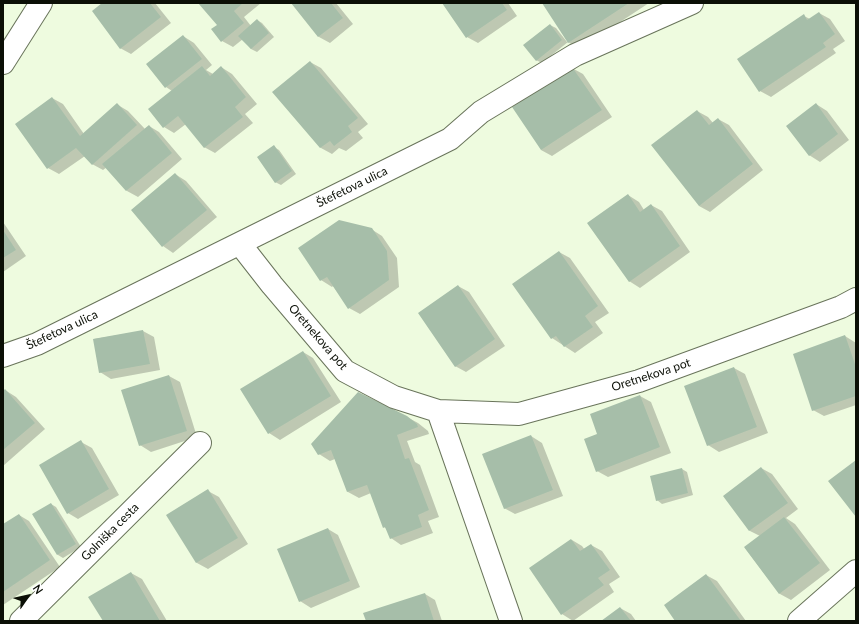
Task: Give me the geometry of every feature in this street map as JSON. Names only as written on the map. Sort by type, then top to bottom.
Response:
[{"type":"street","points":[[3,63],[41,3]]},
{"type":"street","name":"Štefetova ulica","points":[[3,356],[37,344],[450,139],[481,112],[575,55],[692,3]]},
{"type":"street","name":"Oretnekova pot","points":[[240,244],[272,285],[345,371],[394,397],[438,411],[518,414],[639,381],[841,307],[856,299]]},
{"type":"street","points":[[438,411],[512,621]]},
{"type":"street","name":"Golniška cesta","points":[[21,621],[200,443]]},
{"type":"street","points":[[799,621],[856,571]]},
{"type":"building","points":[[102,3],[150,3],[161,17],[120,49],[92,11]]},
{"type":"building","points":[[198,3],[243,3],[234,11],[244,23],[221,42],[211,29],[217,25]]},
{"type":"building","points":[[291,3],[331,3],[343,18],[318,37]]},
{"type":"building","points":[[442,3],[502,3],[507,10],[466,38]]},
{"type":"building","points":[[542,3],[629,3],[568,43]]},
{"type":"building","points":[[819,12],[835,34],[823,43],[826,47],[759,92],[737,59],[804,14],[807,20]]},
{"type":"building","points":[[257,19],[269,33],[251,49],[238,36]]},
{"type":"building","points":[[550,24],[562,40],[536,61],[523,45]]},
{"type":"building","points":[[183,35],[202,59],[165,88],[146,64]]},
{"type":"building","points":[[310,61],[358,118],[348,126],[352,132],[334,146],[330,141],[320,148],[272,92]]},
{"type":"building","points":[[202,66],[210,76],[221,66],[246,97],[235,107],[243,117],[204,148],[178,116],[163,128],[148,109]]},
{"type":"building","points":[[572,67],[602,110],[541,150],[512,107]]},
{"type":"building","points":[[52,97],[80,136],[117,103],[137,125],[92,165],[76,148],[47,169],[15,124]]},
{"type":"building","points":[[816,103],[838,134],[809,156],[786,126]]},
{"type":"building","points":[[697,110],[709,125],[718,118],[753,164],[699,206],[651,145]]},
{"type":"building","points":[[149,125],[172,153],[126,191],[102,164]]},
{"type":"building","points":[[274,145],[292,171],[275,183],[257,157]]},
{"type":"building","points":[[175,173],[207,210],[162,247],[131,210]]},
{"type":"building","points":[[628,194],[640,212],[651,204],[680,246],[629,282],[587,223]]},
{"type":"building","points":[[339,220],[372,228],[387,251],[389,280],[348,309],[327,277],[320,281],[298,248]]},
{"type":"building","points":[[3,230],[16,250],[3,258]]},
{"type":"building","points":[[559,251],[598,306],[585,316],[593,327],[564,347],[556,336],[551,339],[512,284]]},
{"type":"building","points":[[458,285],[495,339],[455,367],[418,313]]},
{"type":"building","points":[[143,330],[150,364],[99,373],[93,339]]},
{"type":"building","points":[[845,335],[856,367],[856,396],[812,411],[793,354]]},
{"type":"building","points":[[303,351],[331,396],[268,434],[240,389]]},
{"type":"building","points":[[734,367],[757,427],[707,446],[684,386]]},
{"type":"building","points":[[169,375],[187,431],[139,446],[121,390]]},
{"type":"building","points":[[5,389],[35,423],[3,450],[3,391]]},
{"type":"building","points":[[358,392],[407,416],[417,424],[418,427],[397,435],[405,459],[409,458],[429,510],[418,515],[422,527],[390,539],[385,527],[383,528],[367,485],[347,492],[331,450],[318,455],[311,444]]},
{"type":"building","points":[[640,395],[660,447],[596,472],[584,439],[597,434],[590,414]]},
{"type":"building","points":[[531,435],[553,490],[504,509],[482,454]]},
{"type":"building","points":[[81,440],[109,489],[67,514],[39,465]]},
{"type":"building","points":[[856,460],[856,517],[828,481]]},
{"type":"building","points":[[761,467],[788,503],[749,531],[723,496]]},
{"type":"building","points":[[682,468],[688,493],[656,501],[650,476]]},
{"type":"building","points":[[208,489],[238,538],[196,563],[166,515]]},
{"type":"building","points":[[51,503],[76,544],[57,555],[32,514]]},
{"type":"building","points":[[19,514],[50,560],[3,592],[3,524]]},
{"type":"building","points":[[784,517],[820,563],[779,594],[744,547]]},
{"type":"building","points":[[328,528],[350,581],[299,602],[277,549]]},
{"type":"building","points":[[571,539],[580,551],[591,544],[610,570],[598,578],[604,585],[561,615],[529,568]]},
{"type":"building","points":[[131,572],[160,621],[103,621],[88,597]]},
{"type":"building","points":[[706,574],[741,621],[675,621],[664,605]]},
{"type":"building","points":[[425,593],[434,621],[366,621],[363,613]]},
{"type":"building","points":[[620,607],[631,621],[601,621]]}]
